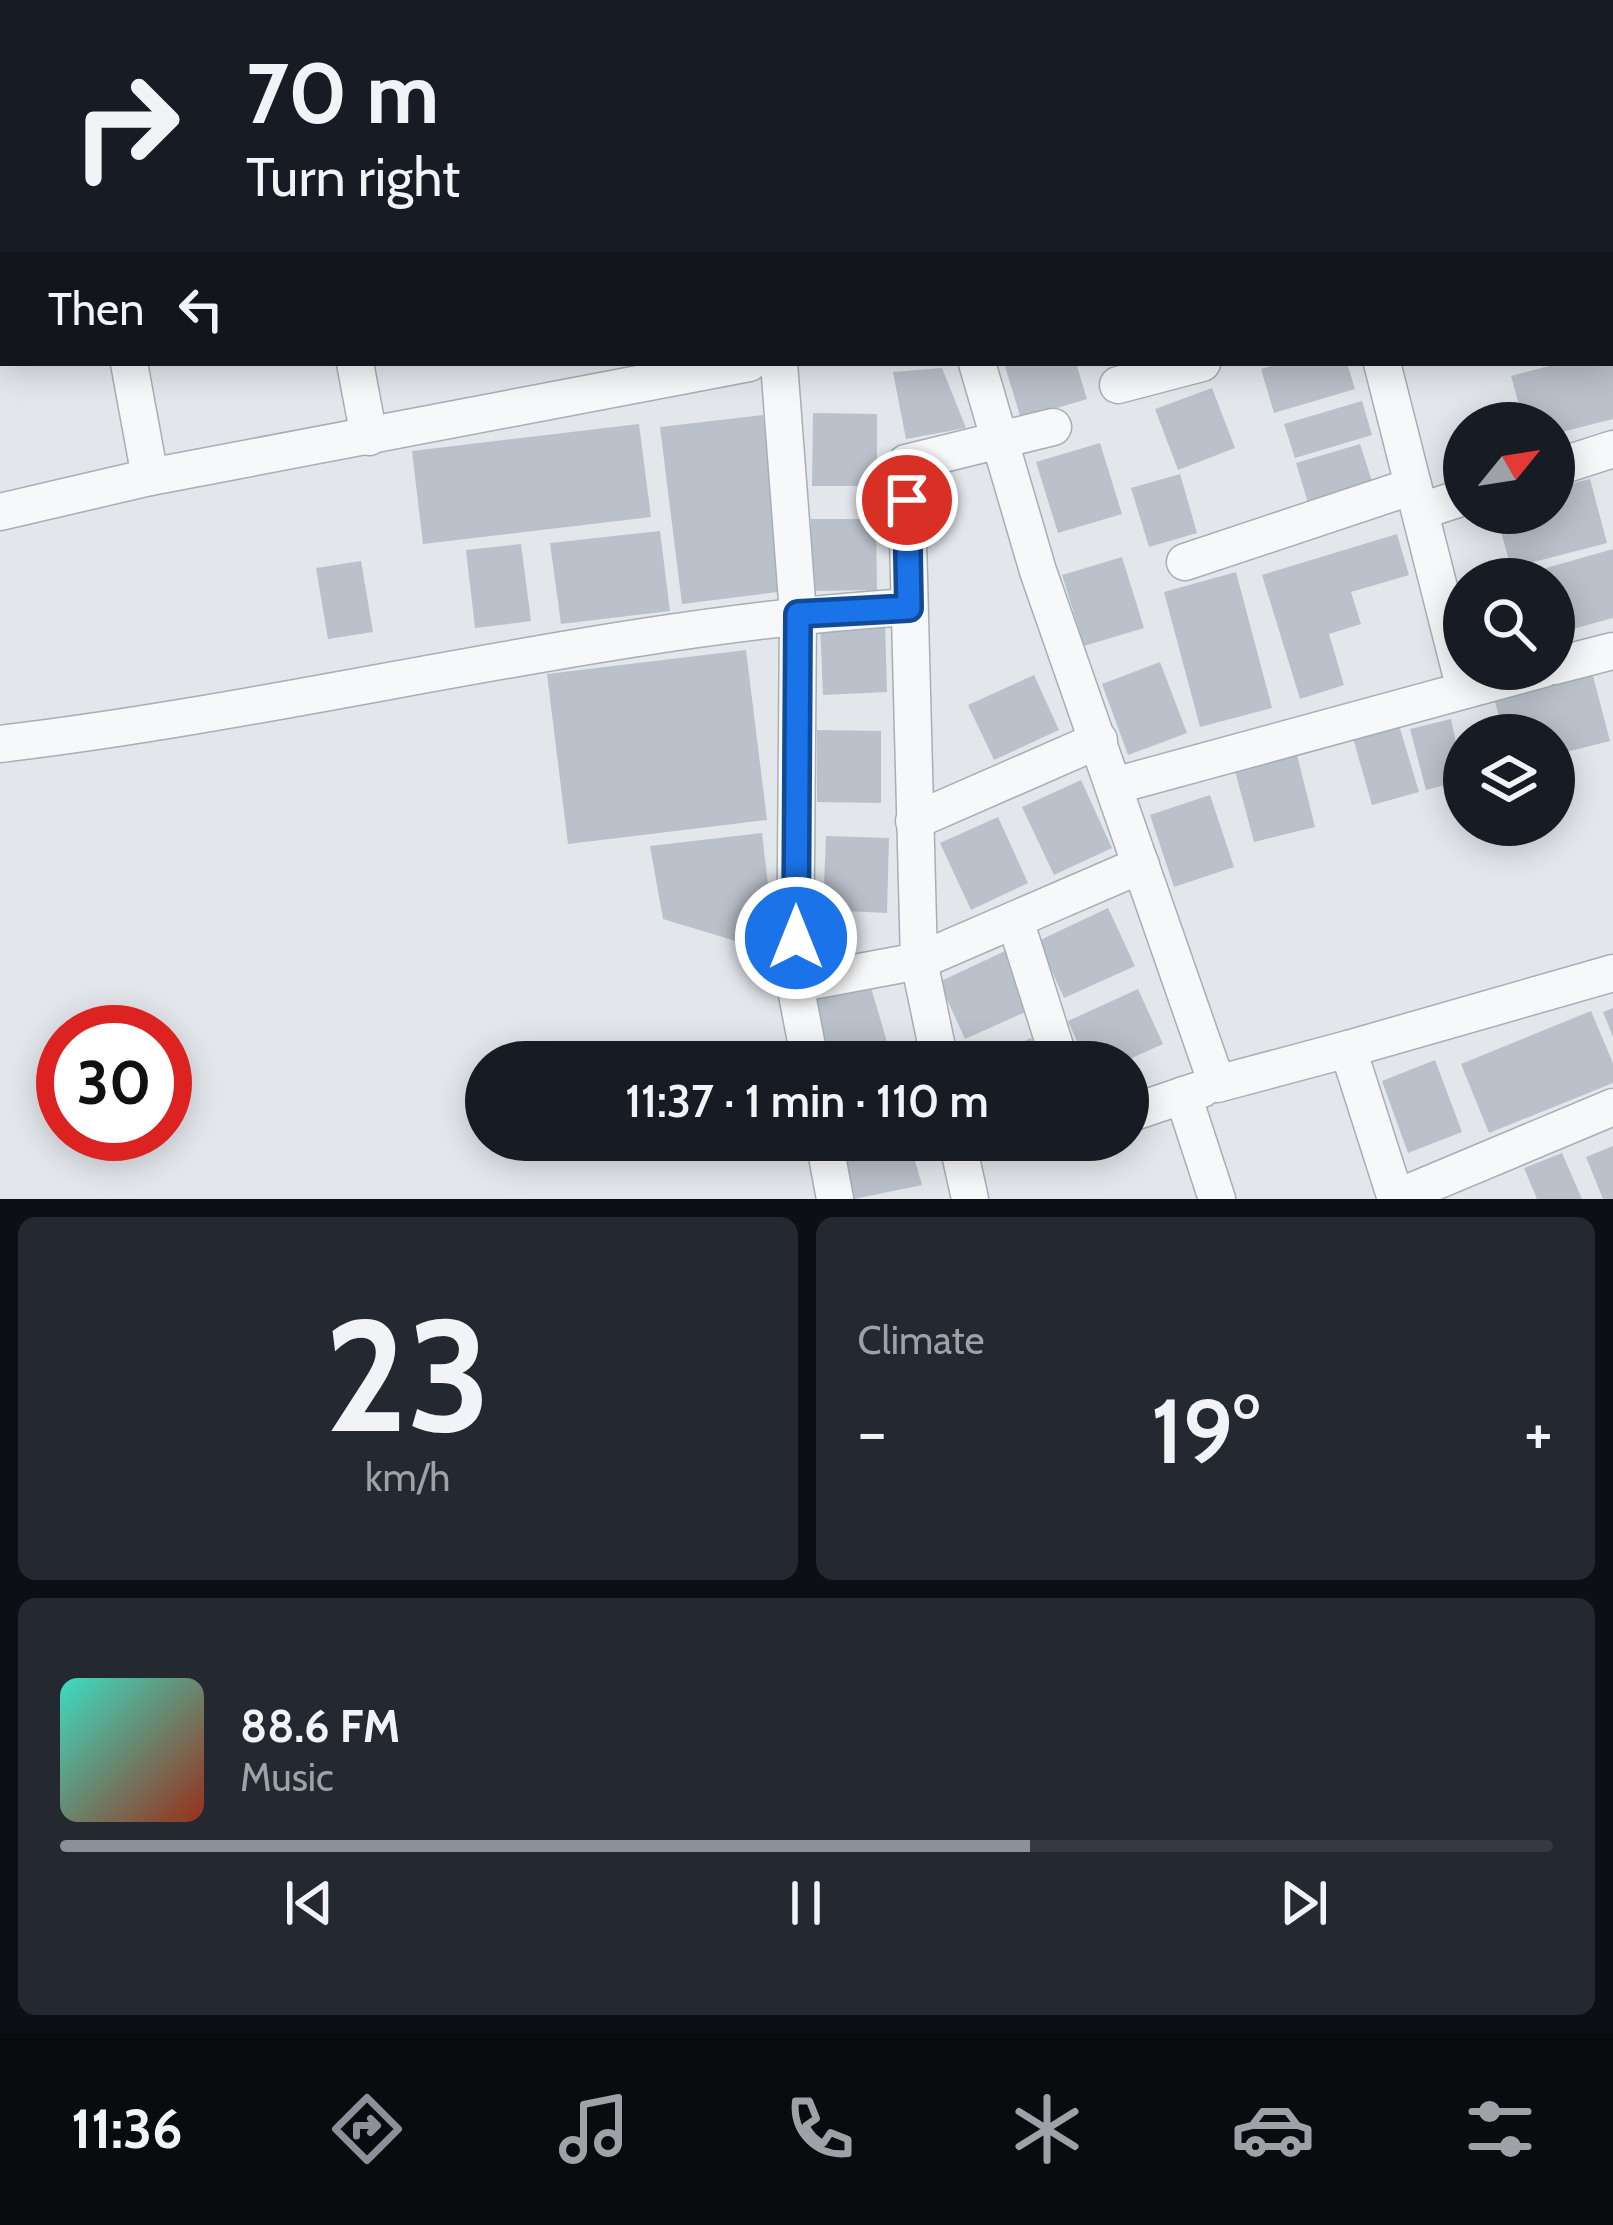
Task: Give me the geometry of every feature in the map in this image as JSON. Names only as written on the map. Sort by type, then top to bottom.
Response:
[{"type":"street","points":[[130,366],[150,477]]},
{"type":"street","points":[[356,366],[369,437]]},
{"type":"street","points":[[0,512],[150,477],[734,366]]},
{"type":"street","points":[[779,366],[798,614],[795,984],[806,1041]]},
{"type":"street","points":[[978,366],[997,442],[1141,865],[1200,1090],[1216,1199]]},
{"type":"street","points":[[1118,385],[1191,366]]},
{"type":"street","points":[[1383,366],[1443,602]]},
{"type":"street","points":[[936,1041],[919,961],[907,464],[1053,427]]},
{"type":"street","points":[[1575,461],[1613,449]]},
{"type":"street","points":[[1185,562],[1417,498],[1443,497]]},
{"type":"street","points":[[0,744],[152,726],[798,614],[909,608]]},
{"type":"street","points":[[1575,660],[1613,650]]},
{"type":"street","points":[[1114,786],[1465,690]]},
{"type":"street","points":[[914,821],[1099,740]]},
{"type":"street","points":[[795,984],[919,961],[1141,865]]},
{"type":"street","points":[[1015,920],[1053,1041]]},
{"type":"street","points":[[1149,1107],[1613,973]]},
{"type":"street","points":[[1348,1049],[1396,1198],[1613,1107]]},
{"type":"street","points":[[828,1161],[835,1199]]},
{"type":"street","points":[[962,1161],[970,1199]]},
{"type":"building","points":[[1005,366],[1077,366],[1087,399],[1021,419]]},
{"type":"building","points":[[1348,366],[1355,389],[1274,413],[1261,369]]},
{"type":"building","points":[[1549,366],[1613,366],[1613,419],[1575,429],[1575,402],[1518,402],[1511,376]]},
{"type":"building","points":[[942,368],[966,428],[906,439],[893,372]]},
{"type":"building","points":[[1212,388],[1235,448],[1178,470],[1155,409]]},
{"type":"building","points":[[1362,401],[1372,435],[1295,458],[1284,424]]},
{"type":"building","points":[[813,413],[877,414],[877,486],[812,486]]},
{"type":"building","points":[[763,415],[785,591],[682,604],[660,427]]},
{"type":"building","points":[[639,424],[651,517],[423,544],[412,451]]},
{"type":"building","points":[[1100,443],[1122,514],[1058,533],[1036,462]]},
{"type":"building","points":[[1360,444],[1373,484],[1308,503],[1296,463]]},
{"type":"building","points":[[1180,474],[1197,533],[1149,547],[1131,488]]},
{"type":"building","points":[[1590,479],[1607,543],[1549,558],[1508,558],[1502,534],[1575,534],[1575,483]]},
{"type":"building","points":[[811,519],[876,519],[877,590],[812,591]]},
{"type":"building","points":[[660,531],[670,611],[561,624],[550,543]]},
{"type":"building","points":[[1397,534],[1409,575],[1351,592],[1361,624],[1329,634],[1344,685],[1300,699],[1262,575]]},
{"type":"building","points":[[521,544],[531,621],[475,628],[466,550]]},
{"type":"building","points":[[1613,549],[1613,618],[1575,628],[1575,560]]},
{"type":"building","points":[[1122,557],[1144,628],[1084,646],[1062,575]]},
{"type":"building","points":[[361,561],[373,632],[328,639],[316,568]]},
{"type":"building","points":[[1236,572],[1272,708],[1200,727],[1164,592]]},
{"type":"building","points":[[885,623],[887,692],[823,695],[820,624]]},
{"type":"building","points":[[746,650],[767,820],[568,844],[547,674]]},
{"type":"building","points":[[1160,662],[1187,733],[1128,755],[1102,684]]},
{"type":"building","points":[[1592,672],[1610,741],[1575,750],[1575,714],[1498,714],[1494,698],[1524,690],[1575,690],[1575,677]]},
{"type":"building","points":[[1034,675],[1059,730],[994,760],[968,705]]},
{"type":"building","points":[[1443,721],[1443,786],[1426,790],[1410,729]]},
{"type":"building","points":[[1399,725],[1419,792],[1372,805],[1353,738]]},
{"type":"building","points":[[817,730],[881,731],[881,803],[817,802]]},
{"type":"building","points":[[1297,755],[1315,827],[1254,842],[1235,771]]},
{"type":"building","points":[[1081,780],[1112,848],[1054,875],[1022,807]]},
{"type":"building","points":[[1210,795],[1234,867],[1174,887],[1150,815]]},
{"type":"building","points":[[998,817],[1028,883],[971,910],[940,843]]},
{"type":"building","points":[[762,833],[776,953],[663,919],[650,846]]},
{"type":"building","points":[[826,836],[889,838],[887,913],[823,910]]},
{"type":"building","points":[[1108,908],[1135,966],[1064,998],[1038,941]]},
{"type":"building","points":[[1005,951],[1032,1009],[965,1039],[939,982]]},
{"type":"building","points":[[870,984],[887,1041],[823,1041],[811,1001]]},
{"type":"building","points":[[1138,989],[1163,1044],[1149,1050],[1149,1041],[1077,1041],[1068,1021]]},
{"type":"building","points":[[1613,1008],[1613,1037],[1603,1012]]},
{"type":"building","points":[[1591,1011],[1613,1063],[1613,1083],[1489,1133],[1461,1064]]},
{"type":"building","points":[[1435,1060],[1462,1132],[1408,1153],[1382,1081]]},
{"type":"building","points":[[1613,1146],[1613,1199],[1603,1199],[1586,1157]]},
{"type":"building","points":[[1562,1153],[1582,1199],[1537,1199],[1524,1168]]},
{"type":"building","points":[[843,1161],[915,1161],[922,1185],[854,1199]]},
{"type":"route","points":[[796,938],[798,614],[909,608],[907,500]]}]
